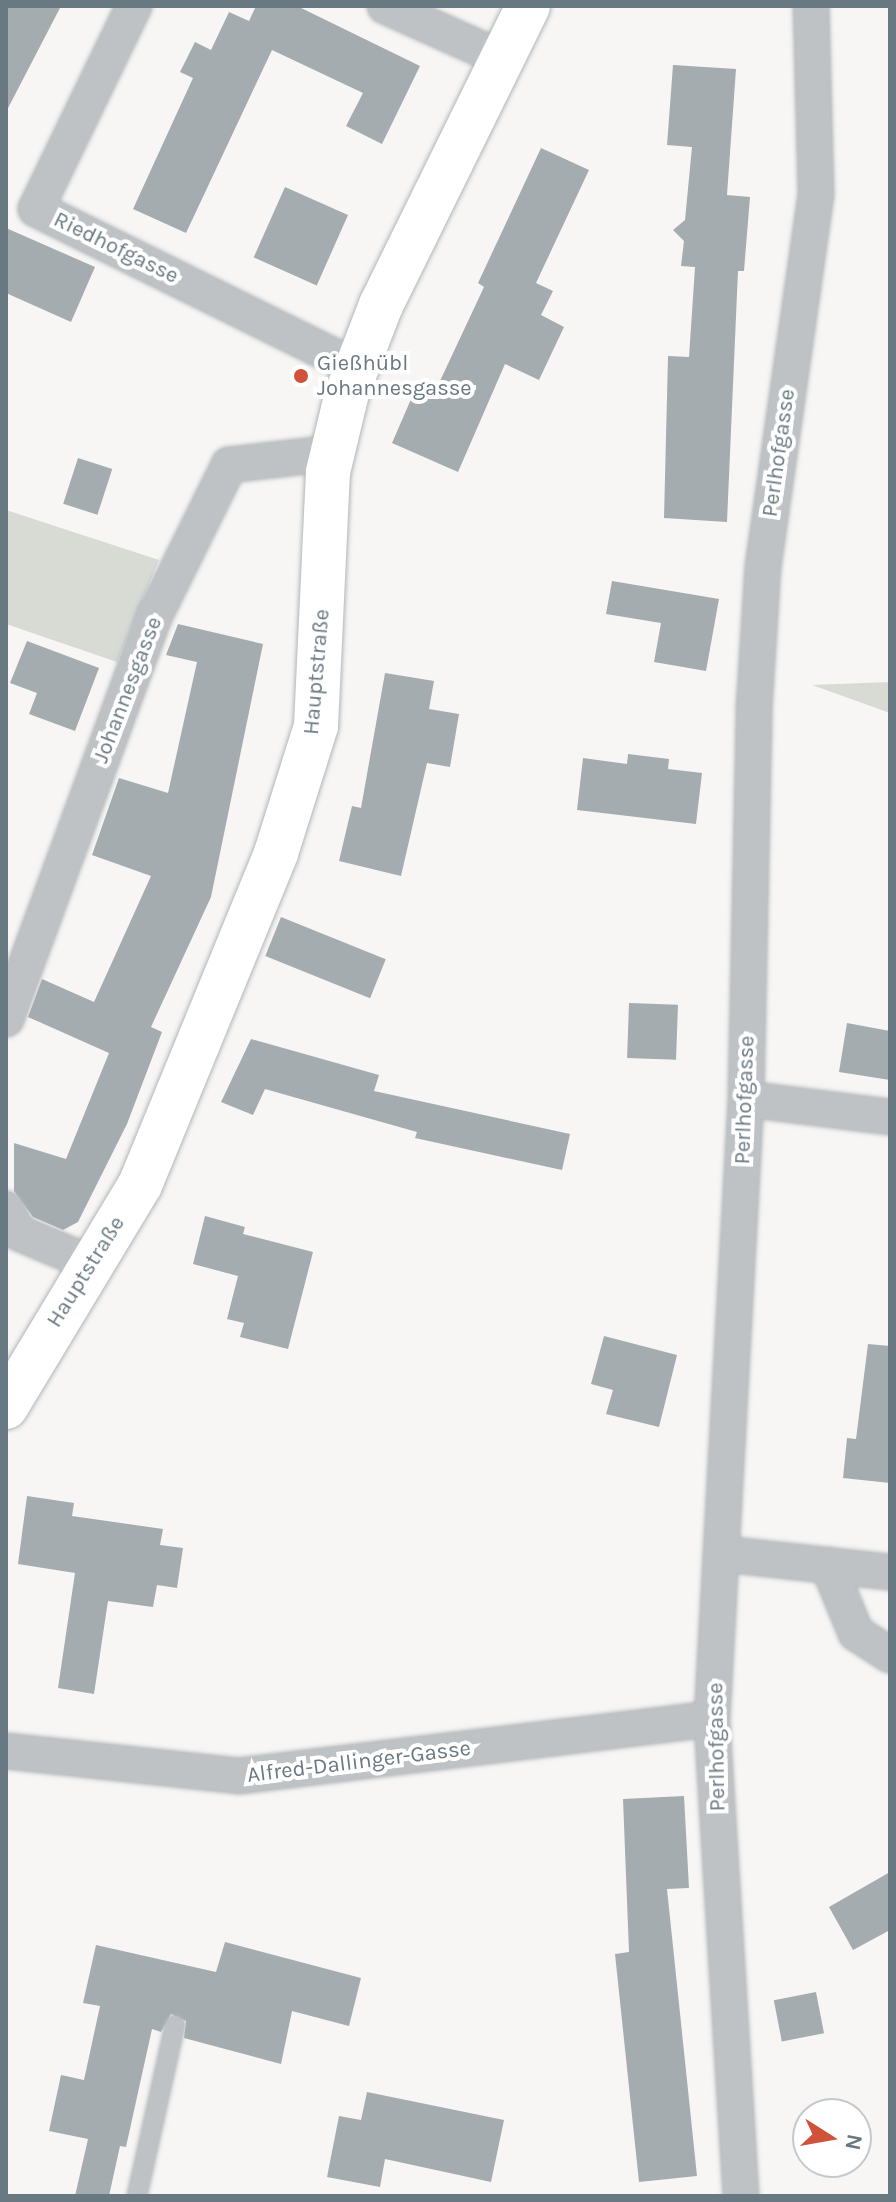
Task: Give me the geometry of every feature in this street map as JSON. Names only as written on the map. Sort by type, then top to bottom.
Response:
[{"type":"main road","name":"Hauptstraße","points":[[6,1407],[140,1185],[180,1094],[298,792],[316,726],[332,453],[356,367],[381,305],[528,6]]},
{"type":"street","name":"Riedhofgasse","points":[[134,6],[36,209],[356,367]]},
{"type":"street","points":[[385,6],[503,59]]},
{"type":"street","name":"Perlhofgasse","points":[[741,2196],[712,1719],[746,1099],[754,709],[763,567],[816,194],[811,6]]},
{"type":"street","name":"Johannesgasse","points":[[6,1019],[155,615],[229,465],[332,453]]},
{"type":"street","points":[[746,1099],[890,1117]]},
{"type":"street","points":[[6,1209],[19,1233],[92,1264]]},
{"type":"street","points":[[723,1554],[890,1572]]},
{"type":"street","points":[[828,1565],[856,1633],[890,1655]]},
{"type":"street","name":"Alfred-Dallinger-Gasse","points":[[6,1751],[239,1776],[712,1719]]},
{"type":"lane","points":[[137,2196],[175,2025]]},
{"type":"shaded area","points":[[6,510],[159,560],[117,662],[6,624]]},
{"type":"shaded area","points":[[890,682],[890,713],[812,685]]},
{"type":"building","points":[[6,6],[61,6],[6,112]]},
{"type":"building","points":[[256,6],[297,6],[420,66],[382,144],[346,126],[363,93],[272,50],[186,233],[133,209],[193,78],[180,72],[195,42],[211,50],[229,12],[249,21]]},
{"type":"building","points":[[673,65],[736,69],[727,195],[750,197],[744,271],[738,271],[727,522],[664,518],[668,356],[689,357],[695,267],[681,266],[684,241],[673,230],[685,220],[692,147],[667,145]]},
{"type":"building","points":[[541,148],[589,170],[536,283],[553,291],[541,315],[564,327],[539,380],[505,364],[458,472],[392,443],[415,390],[432,398],[484,287],[478,283]]},
{"type":"building","points":[[285,187],[348,215],[317,285],[254,257]]},
{"type":"building","points":[[6,228],[95,267],[71,322],[6,293]]},
{"type":"building","points":[[78,458],[112,469],[97,515],[63,504]]},
{"type":"building","points":[[612,581],[719,599],[706,671],[654,662],[661,623],[606,614]]},
{"type":"building","points":[[178,624],[263,644],[211,897],[151,1027],[162,1032],[127,1124],[78,1222],[63,1230],[33,1217],[14,1191],[14,1143],[66,1159],[109,1053],[28,1017],[42,979],[94,1002],[151,876],[92,855],[119,778],[168,793],[197,662],[166,655]]},
{"type":"building","points":[[27,641],[99,668],[75,731],[29,714],[37,693],[10,683]]},
{"type":"building","points":[[385,673],[434,681],[429,709],[459,714],[450,767],[427,763],[401,876],[339,861],[352,806],[361,808]]},
{"type":"building","points":[[628,754],[669,759],[668,769],[702,773],[696,824],[577,810],[583,758],[627,764]]},
{"type":"building","points":[[281,917],[386,959],[370,998],[265,956]]},
{"type":"building","points":[[629,1003],[678,1005],[676,1060],[627,1058]]},
{"type":"building","points":[[847,1023],[890,1031],[890,1080],[839,1072]]},
{"type":"building","points":[[251,1039],[379,1075],[374,1091],[570,1134],[562,1170],[415,1138],[417,1132],[265,1089],[253,1115],[221,1102]]},
{"type":"building","points":[[205,1216],[245,1227],[243,1234],[313,1252],[288,1349],[240,1337],[244,1323],[227,1319],[238,1276],[193,1264]]},
{"type":"building","points":[[604,1336],[677,1355],[659,1427],[606,1414],[613,1390],[591,1384]]},
{"type":"building","points":[[868,1344],[890,1346],[890,1483],[843,1478],[847,1438],[856,1439]]},
{"type":"building","points":[[27,1496],[74,1503],[72,1516],[163,1529],[160,1545],[183,1548],[177,1588],[157,1585],[153,1607],[108,1601],[94,1694],[58,1688],[75,1573],[18,1564]]},
{"type":"building","points":[[684,1796],[689,1888],[667,1889],[697,2176],[639,2182],[615,1954],[629,1952],[623,1799]]},
{"type":"building","points":[[890,1872],[890,1930],[853,1950],[829,1907]]},
{"type":"building","points":[[225,1942],[361,1978],[349,2026],[292,2011],[281,2064],[184,2038],[186,2021],[171,2014],[161,2032],[152,2029],[126,2147],[120,2146],[109,2196],[75,2196],[88,2139],[49,2131],[61,2075],[84,2080],[100,2006],[83,2003],[96,1945],[216,1972]]},
{"type":"building","points":[[816,1992],[824,2033],[782,2041],[774,2000]]},
{"type":"building","points":[[367,2092],[504,2120],[491,2182],[385,2159],[380,2187],[327,2177],[339,2116],[361,2120]]},
{"type":"place","name":"Gießhübl Johannesgasse","points":[[301,376]]}]
